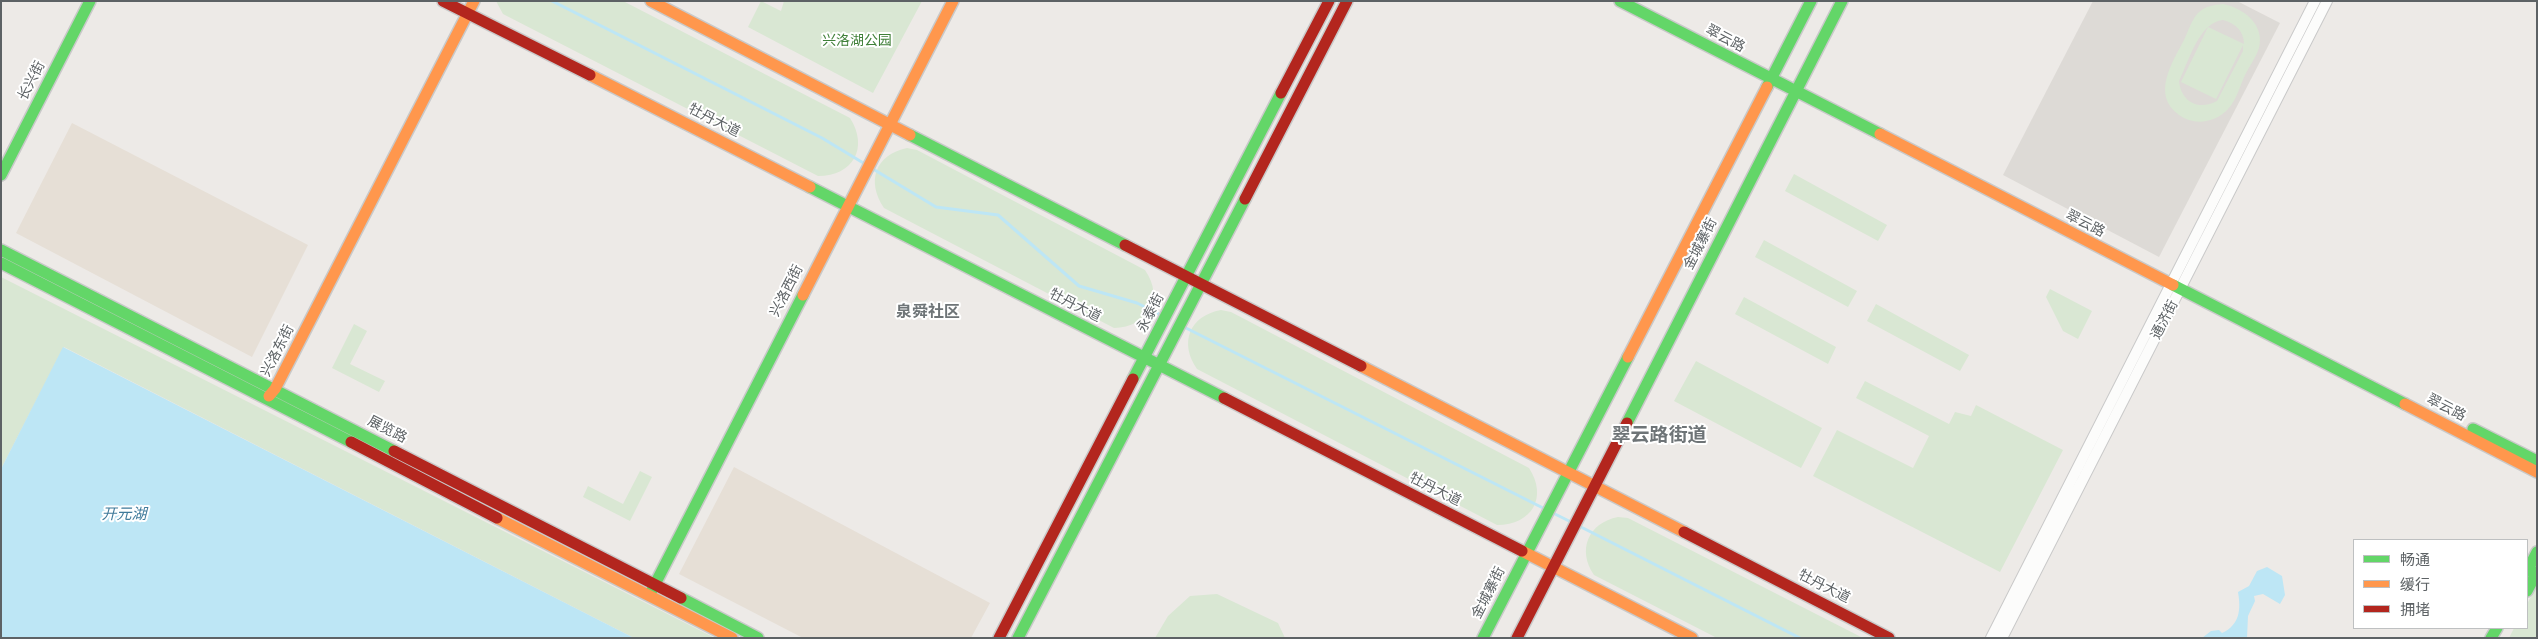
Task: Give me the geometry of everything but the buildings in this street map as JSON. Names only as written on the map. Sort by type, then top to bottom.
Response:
[{"type":"main road","name":"长兴街","points":[[1,155],[80,1]]},
{"type":"main road","name":"长兴街","points":[[1,174],[90,1]]},
{"type":"main road","name":"牡丹大道","points":[[444,1],[464,8],[1692,638]]},
{"type":"main road","name":"兴洛东街","points":[[270,391],[464,8],[474,1]]},
{"type":"main road","name":"牡丹大道","points":[[651,1],[888,121],[1201,285],[1889,638]]},
{"type":"main road","name":"兴洛西街","points":[[888,121],[944,1]]},
{"type":"main road","name":"兴洛西街","points":[[649,588],[844,204],[953,1]]},
{"type":"main road","name":"永泰街","points":[[999,638],[1329,1]]},
{"type":"main road","points":[[1018,638],[1347,1]]},
{"type":"main road","name":"翠云路","points":[[1620,1],[1772,76]]},
{"type":"main road","name":"翠云路","points":[[1636,1],[1796,89],[2178,284],[2537,472]]},
{"type":"main road","name":"金城寨街","points":[[1483,638],[1811,1]]},
{"type":"main road","name":"金城寨街","points":[[1554,568],[1842,1]]},
{"type":"main road","name":"展览路","points":[[1,250],[649,588],[758,638]]},
{"type":"main road","name":"展览路","points":[[1,263],[270,391]]},
{"type":"main road","name":"翠云路","points":[[2178,284],[2537,461]]},
{"type":"main road","points":[[2528,569],[2537,552]]},
{"type":"main road","points":[[1517,638],[1554,568]]},
{"type":"main road","points":[[2528,589],[2537,572]]},
{"type":"main road","name":"展览路","points":[[649,588],[732,638]]},
{"type":"street","name":"通济街","points":[[2002,638],[2178,284],[2315,1]]},
{"type":"street","name":"通济街","points":[[1991,638],[2327,1]]},
{"type":"shaded area","points":[[2093,1],[2237,1],[2280,23],[2159,257],[2003,175]]},
{"type":"shaded area","points":[[72,123],[308,245],[252,357],[16,233]]},
{"type":"shaded area","points":[[734,467],[990,603],[971,638],[803,638],[679,574]]},
{"type":"green space","points":[[496,1],[623,1],[850,118],[856,129],[858,140],[854,158],[849,166],[840,171],[830,175],[818,176],[503,14]]},
{"type":"green space","name":"兴洛湖公园","points":[[761,1],[781,11],[784,1],[922,1],[873,93],[748,27]]},
{"type":"green space","points":[[2223,4],[2238,9],[2251,18],[2259,32],[2259,48],[2231,106],[2223,114],[2211,120],[2191,121],[2179,115],[2171,107],[2166,98],[2166,79],[2196,16],[2207,7]],"holes":[[[2223,20],[2235,25],[2241,31],[2244,44],[2208,27],[2215,22]],[[2208,27],[2181,82],[2216,99],[2243,45],[2243,51],[2217,101],[2204,105],[2192,103],[2183,94],[2179,81],[2196,44]]]},
{"type":"green space","points":[[907,148],[917,150],[1145,270],[1151,281],[1153,291],[1153,301],[1150,310],[1136,323],[1114,328],[884,208],[876,188],[877,170],[887,157],[896,151]]},
{"type":"green space","points":[[1794,174],[1887,225],[1878,241],[1785,191]]},
{"type":"green space","points":[[1764,240],[1857,291],[1848,307],[1755,257]]},
{"type":"green space","points":[[1,277],[715,638],[634,638],[64,347],[1,469]]},
{"type":"green space","points":[[2050,289],[2092,311],[2078,339],[2063,331],[2046,297]]},
{"type":"green space","points":[[1744,297],[1836,347],[1828,364],[1735,314]]},
{"type":"green space","points":[[1876,304],[1969,355],[1960,371],[1867,321]]},
{"type":"green space","points":[[1221,310],[1231,312],[1529,468],[1535,479],[1537,489],[1536,499],[1528,515],[1509,524],[1497,525],[1197,369],[1189,350],[1188,340],[1190,332],[1201,318]]},
{"type":"green space","points":[[354,324],[367,331],[350,364],[385,381],[379,392],[332,368]]},
{"type":"green space","points":[[1696,361],[1822,428],[1801,468],[1674,401]]},
{"type":"green space","points":[[1865,381],[1949,424],[1955,412],[1971,416],[1976,405],[2063,450],[2000,572],[1813,476],[1837,430],[1913,468],[1929,436],[1856,398]]},
{"type":"green space","points":[[640,471],[652,477],[630,521],[583,497],[588,486],[623,504]]},
{"type":"green space","points":[[1618,517],[1628,518],[1863,638],[1717,638],[1594,575],[1586,556],[1588,539],[1599,525]]},
{"type":"green space","points":[[2537,585],[2537,638],[2509,638],[2514,629],[2528,629],[2528,602]]},
{"type":"green space","points":[[1217,594],[1278,623],[1285,638],[1155,638],[1168,616],[1190,596]]},
{"type":"water","name":"开元湖","points":[[63,347],[634,638],[1,638],[1,469]]},
{"type":"water","points":[[2267,567],[2282,576],[2285,595],[2280,604],[2263,594],[2254,596],[2255,601],[2248,616],[2247,638],[2202,638],[2211,631],[2219,630],[2222,633],[2233,626],[2239,610],[2238,592],[2249,586],[2257,571]]},
{"type":"waterway","points":[[552,1],[822,138],[865,164]]},
{"type":"waterway","points":[[873,169],[936,207],[998,215],[1079,286],[1137,303],[1161,315]]},
{"type":"waterway","points":[[1184,327],[1545,509]]},
{"type":"waterway","points":[[1553,513],[1571,522]]},
{"type":"waterway","points":[[1579,526],[1800,638]]},
{"type":"traffic: fast","points":[[1,175],[90,1]]},
{"type":"traffic: fast","points":[[1620,1],[1880,134]]},
{"type":"traffic: fast","points":[[1767,87],[1811,1]]},
{"type":"traffic: fast","points":[[1627,423],[1842,1]]},
{"type":"traffic: fast","points":[[1133,379],[1281,93]]},
{"type":"traffic: fast","points":[[910,135],[1125,245]]},
{"type":"traffic: fast","points":[[810,187],[1224,398]]},
{"type":"traffic: fast","points":[[1018,638],[1245,199]]},
{"type":"traffic: fast","points":[[1,250],[394,451]]},
{"type":"traffic: fast","points":[[1,263],[351,442]]},
{"type":"traffic: fast","points":[[2173,285],[2405,404]]},
{"type":"traffic: fast","points":[[651,592],[803,295]]},
{"type":"traffic: fast","points":[[1483,638],[1628,357]]},
{"type":"traffic: fast","points":[[2473,429],[2537,461]]},
{"type":"traffic: fast","points":[[2528,569],[2537,552]]},
{"type":"traffic: fast","points":[[2528,589],[2537,572]]},
{"type":"traffic: fast","points":[[681,598],[758,638]]},
{"type":"traffic: fast","points":[[2491,638],[2496,629]]},
{"type":"traffic: slow","points":[[269,396],[275,389],[474,1]]},
{"type":"traffic: slow","points":[[651,1],[910,135]]},
{"type":"traffic: slow","points":[[803,295],[953,1]]},
{"type":"traffic: slow","points":[[590,75],[810,187]]},
{"type":"traffic: slow","points":[[1628,357],[1767,87]]},
{"type":"traffic: slow","points":[[1880,134],[2173,285]]},
{"type":"traffic: slow","points":[[1361,366],[1684,532]]},
{"type":"traffic: slow","points":[[2405,404],[2537,472]]},
{"type":"traffic: slow","points":[[497,518],[732,638]]},
{"type":"traffic: slow","points":[[1522,551],[1692,638]]},
{"type":"traffic: jam","points":[[443,1],[590,75]]},
{"type":"traffic: jam","points":[[1281,93],[1329,1]]},
{"type":"traffic: jam","points":[[1245,199],[1347,1]]},
{"type":"traffic: jam","points":[[1125,245],[1361,366]]},
{"type":"traffic: jam","points":[[999,638],[1133,379]]},
{"type":"traffic: jam","points":[[1224,398],[1522,551]]},
{"type":"traffic: jam","points":[[1517,638],[1627,423]]},
{"type":"traffic: jam","points":[[351,442],[497,518]]},
{"type":"traffic: jam","points":[[394,451],[681,598]]},
{"type":"traffic: jam","points":[[1684,532],[1889,638]]},
{"type":"district","name":"泉舜社区","points":[[928,313]]},
{"type":"district","name":"翠云路街道","points":[[1659,436]]}]
